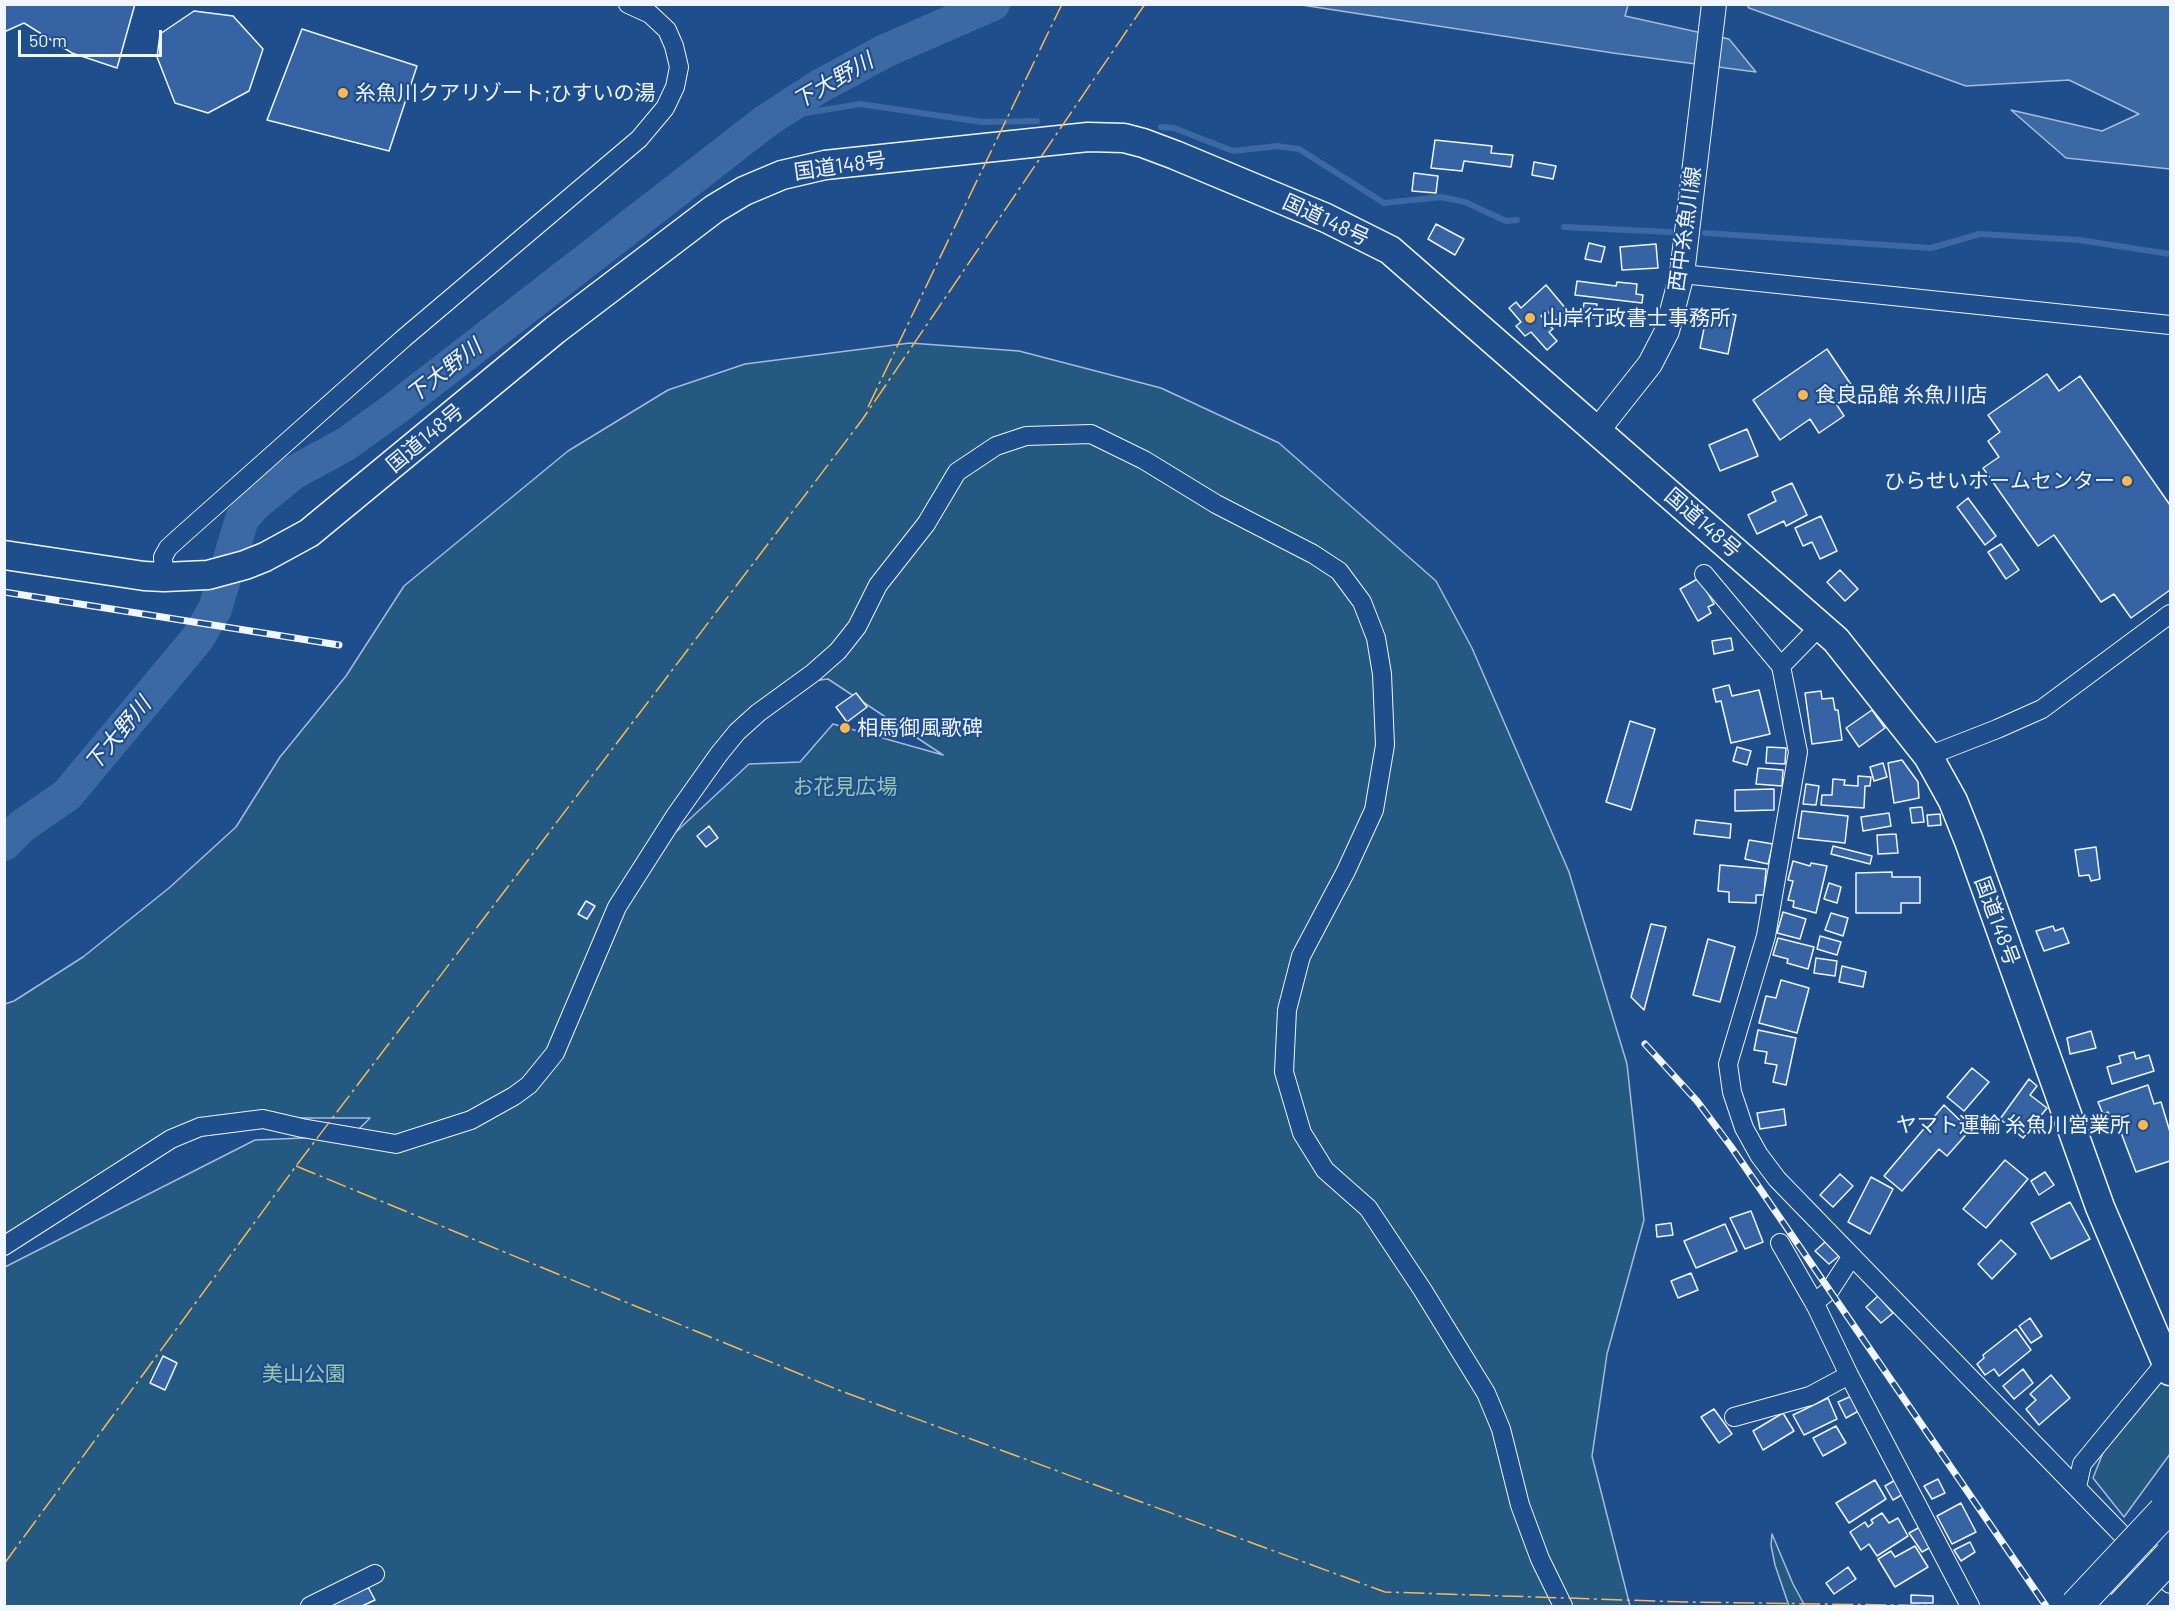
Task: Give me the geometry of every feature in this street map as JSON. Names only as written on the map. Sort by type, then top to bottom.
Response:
[{"type":"highway","name":"国道148号","points":[[4,555],[164,577],[208,575],[245,565],[275,552],[309,534],[555,330],[714,209],[744,191],[782,175],[825,165],[1088,137],[1124,138],[1175,154],[1326,218],[1390,250],[1836,640],[1928,756],[1953,801],[2100,1206],[2169,1364]]},
{"type":"highway","points":[[2076,1606],[2164,1512]]},
{"type":"highway","points":[[2123,1606],[2170,1556]]},
{"type":"main road","name":"西中糸魚川線","points":[[1597,431],[1650,364],[1667,331],[1682,274],[1714,4]]},
{"type":"street","points":[[164,577],[164,557],[168,548],[404,338],[639,139],[664,108],[675,87],[678,67],[674,46],[667,30],[650,14],[628,4]]},
{"type":"street","points":[[1682,274],[2170,325]]},
{"type":"street","points":[[4,1246],[171,1138],[200,1127],[263,1119],[396,1144],[471,1120],[529,1085],[555,1053],[617,907],[675,816],[737,732],[838,651],[857,627],[878,585],[926,524],[957,472],[996,446],[1026,436],[1091,434],[1144,460],[1216,504],[1313,554],[1339,572],[1362,602],[1376,638],[1382,674],[1385,745],[1374,810],[1346,871],[1301,956],[1287,1010],[1284,1072],[1302,1133],[1326,1170],[1368,1208],[1422,1289],[1486,1394],[1501,1430],[1520,1505],[1540,1559],[1563,1606]]},
{"type":"street","points":[[1704,574],[1781,666],[1798,752],[1766,936],[1728,1064],[1732,1092],[1744,1128],[1759,1155],[1777,1179],[2170,1584]]},
{"type":"street","points":[[1928,756],[2042,709],[2170,614]]},
{"type":"street","points":[[1781,666],[1820,626]]},
{"type":"street","points":[[1780,1243],[1814,1303],[1849,1375],[1970,1606]]},
{"type":"street","points":[[1814,1303],[1830,1290],[1852,1256]]},
{"type":"street","points":[[2077,1487],[2082,1464],[2169,1364]]},
{"type":"street","points":[[1734,1417],[1810,1396],[1849,1375]]},
{"type":"street","points":[[310,1606],[375,1574]]},
{"type":"green space","points":[[910,343],[1019,351],[1161,388],[1279,443],[1436,581],[1472,648],[1569,872],[1627,1064],[1644,1220],[1607,1354],[1592,1456],[1630,1606],[5,1606],[5,1267],[255,1140],[352,1136],[370,1118],[296,1118],[273,1112],[250,1112],[165,1133],[5,1234],[5,1004],[14,1001],[83,957],[169,888],[236,827],[280,757],[346,676],[404,586],[568,451],[668,390],[745,364]],"holes":[[[828,679],[943,755],[833,724],[800,762],[749,764],[636,869],[646,847],[790,684]]]},
{"type":"green space","points":[[2170,1370],[2170,1454],[2124,1517],[2093,1478],[2106,1445]]},
{"type":"green space","points":[[1772,1534],[1805,1606],[1789,1606],[1775,1565],[1771,1545]]},
{"type":"shaded area","points":[[1302,5],[1628,5],[1625,16],[1729,39],[1756,72],[1613,53]]},
{"type":"shaded area","points":[[1747,5],[2170,5],[2170,169],[2066,158],[2011,110],[2102,131],[2139,114],[2069,80],[1966,86],[1749,8]]},
{"type":"building","points":[[4,4],[135,4],[117,68],[72,53],[24,23],[4,32]]},
{"type":"building","points":[[194,11],[233,16],[263,49],[249,91],[208,113],[175,103],[157,57],[160,34]]},
{"type":"building","name":"糸魚川クアリゾート;ひすいの湯","points":[[302,29],[417,66],[389,151],[267,120]]},
{"type":"building","points":[[1435,140],[1492,146],[1491,153],[1513,155],[1511,167],[1464,161],[1462,171],[1431,168]]},
{"type":"building","points":[[1534,162],[1556,166],[1553,179],[1532,175]]},
{"type":"building","points":[[1414,173],[1438,176],[1436,193],[1412,191]]},
{"type":"building","points":[[1436,224],[1464,239],[1455,255],[1428,239]]},
{"type":"building","points":[[1589,243],[1605,247],[1601,262],[1585,259]]},
{"type":"building","points":[[1656,244],[1658,268],[1622,270],[1620,247]]},
{"type":"building","points":[[1577,281],[1616,286],[1617,282],[1637,284],[1636,294],[1643,295],[1642,303],[1575,295]]},
{"type":"building","name":"山岸行政書士事務所","points":[[1546,285],[1567,310],[1556,320],[1547,311],[1541,316],[1553,329],[1549,332],[1557,341],[1547,350],[1531,332],[1525,336],[1516,326],[1521,322],[1509,308],[1516,302],[1521,308]]},
{"type":"building","points":[[1584,303],[1597,304],[1595,318],[1582,316]]},
{"type":"building","points":[[1708,309],[1736,315],[1728,354],[1700,348]]},
{"type":"building","name":"食良品館 糸魚川店","points":[[1827,349],[1854,389],[1835,402],[1844,416],[1819,433],[1810,419],[1780,440],[1753,400]]},
{"type":"building","points":[[2047,374],[2059,391],[2080,376],[2170,505],[2170,590],[2131,618],[2114,594],[2101,602],[2054,535],[2038,546],[1983,468],[1999,457],[1988,441],[2000,432],[1988,415]]},
{"type":"building","points":[[1747,429],[1758,456],[1720,471],[1709,445]]},
{"type":"building","points":[[1792,483],[1807,515],[1786,526],[1784,521],[1757,534],[1748,515],[1776,501],[1772,492]]},
{"type":"building","points":[[1968,498],[1996,536],[1985,545],[1957,507]]},
{"type":"building","points":[[1821,516],[1837,551],[1820,559],[1812,542],[1803,546],[1795,528]]},
{"type":"building","points":[[2001,544],[2019,570],[2006,579],[1988,552]]},
{"type":"building","points":[[1840,570],[1858,589],[1845,601],[1827,582]]},
{"type":"building","points":[[1699,578],[1714,604],[1708,607],[1711,613],[1698,621],[1680,589]]},
{"type":"building","points":[[1731,638],[1733,650],[1714,654],[1712,641]]},
{"type":"building","points":[[1729,685],[1732,696],[1759,690],[1770,734],[1731,743],[1721,701],[1716,702],[1713,689]]},
{"type":"building","points":[[1821,691],[1822,699],[1833,698],[1835,710],[1838,710],[1842,740],[1812,744],[1805,693]]},
{"type":"building","points":[[856,693],[867,707],[847,722],[836,707]]},
{"type":"building","points":[[1872,710],[1885,728],[1859,747],[1846,728]]},
{"type":"building","points":[[1630,721],[1655,729],[1631,810],[1606,802]]},
{"type":"building","points":[[1737,747],[1751,751],[1747,765],[1733,761]]},
{"type":"building","points":[[1767,747],[1786,748],[1785,764],[1766,763]]},
{"type":"building","points":[[1902,760],[1918,782],[1919,798],[1894,803],[1888,763]]},
{"type":"building","points":[[1883,763],[1887,777],[1874,781],[1870,767]]},
{"type":"building","points":[[1758,768],[1783,770],[1782,786],[1756,784]]},
{"type":"building","points":[[1858,776],[1871,777],[1870,786],[1865,786],[1864,808],[1821,805],[1822,795],[1832,795],[1833,779],[1845,780],[1844,785],[1858,786]]},
{"type":"building","points":[[1806,784],[1819,786],[1816,805],[1803,804]]},
{"type":"building","points":[[1774,789],[1774,810],[1735,811],[1735,790]]},
{"type":"building","points":[[1922,807],[1924,822],[1912,823],[1910,808]]},
{"type":"building","points":[[1802,811],[1848,816],[1845,843],[1798,838]]},
{"type":"building","points":[[1889,813],[1891,826],[1863,831],[1861,817]]},
{"type":"building","points":[[1940,814],[1941,825],[1928,826],[1927,815]]},
{"type":"building","points":[[1696,820],[1731,824],[1730,838],[1694,834]]},
{"type":"building","points":[[709,826],[718,838],[706,847],[697,836]]},
{"type":"building","points":[[1896,834],[1898,853],[1878,854],[1877,835]]},
{"type":"building","points":[[1749,840],[1773,844],[1768,864],[1745,859]]},
{"type":"building","points":[[1833,846],[1872,856],[1870,864],[1831,854]]},
{"type":"building","points":[[2096,847],[2100,879],[2091,881],[2089,875],[2079,876],[2075,850]]},
{"type":"building","points":[[1793,861],[1810,866],[1811,863],[1827,866],[1816,913],[1793,907],[1794,901],[1788,900],[1793,881],[1788,880]]},
{"type":"building","points":[[1720,865],[1766,869],[1764,895],[1756,895],[1756,903],[1729,902],[1729,892],[1718,891]]},
{"type":"building","points":[[1892,872],[1892,877],[1920,877],[1920,903],[1901,903],[1901,913],[1856,913],[1856,873]]},
{"type":"building","points":[[1829,883],[1841,887],[1837,903],[1824,899]]},
{"type":"building","points":[[586,901],[595,906],[587,919],[578,914]]},
{"type":"building","points":[[1783,912],[1806,919],[1800,939],[1777,933]]},
{"type":"building","points":[[1831,913],[1848,918],[1843,936],[1825,930]]},
{"type":"building","points":[[1651,924],[1666,927],[1644,1010],[1631,997]]},
{"type":"building","points":[[2053,926],[2055,931],[2063,928],[2069,943],[2044,951],[2036,931]]},
{"type":"building","points":[[1820,936],[1841,942],[1837,955],[1817,949]]},
{"type":"building","points":[[1778,938],[1814,947],[1808,969],[1787,963],[1788,959],[1773,955]]},
{"type":"building","points":[[1708,939],[1735,947],[1720,1002],[1693,995]]},
{"type":"building","points":[[1816,958],[1837,961],[1835,976],[1814,973]]},
{"type":"building","points":[[1842,966],[1866,972],[1863,987],[1839,982]]},
{"type":"building","points":[[1781,980],[1809,988],[1797,1033],[1759,1023],[1766,996],[1776,998]]},
{"type":"building","points":[[1758,1030],[1796,1038],[1786,1085],[1773,1082],[1777,1065],[1765,1063],[1767,1052],[1754,1050]]},
{"type":"building","points":[[2091,1031],[2096,1048],[2070,1054],[2067,1038]]},
{"type":"building","points":[[2134,1052],[2136,1059],[2149,1055],[2154,1071],[2112,1084],[2107,1067],[2121,1063],[2119,1056]]},
{"type":"building","points":[[1972,1068],[1989,1082],[1964,1111],[1947,1097]]},
{"type":"building","points":[[2029,1079],[2037,1086],[2030,1095],[2047,1108],[2023,1138],[2000,1119]]},
{"type":"building","name":"ヤマト運輸 糸魚川営業所","points":[[2148,1085],[2154,1104],[2161,1102],[2170,1132],[2170,1161],[2136,1172],[2115,1117],[2111,1118],[2108,1112],[2103,1114],[2098,1102]]},
{"type":"building","points":[[1944,1105],[1970,1130],[1947,1156],[1939,1149],[1902,1191],[1884,1176]]},
{"type":"building","points":[[1784,1109],[1786,1125],[1760,1129],[1757,1113]]},
{"type":"building","points":[[2005,1160],[2028,1179],[1986,1228],[1963,1209]]},
{"type":"building","points":[[2045,1172],[2054,1185],[2039,1195],[2031,1181]]},
{"type":"building","points":[[1840,1174],[1853,1186],[1833,1207],[1820,1195]]},
{"type":"building","points":[[1871,1177],[1893,1189],[1870,1234],[1848,1222]]},
{"type":"building","points":[[2070,1202],[2090,1239],[2051,1259],[2031,1223]]},
{"type":"building","points":[[1751,1211],[1763,1242],[1745,1249],[1730,1218]]},
{"type":"building","points":[[1671,1223],[1673,1235],[1657,1237],[1656,1225]]},
{"type":"building","points":[[1725,1224],[1737,1251],[1696,1268],[1684,1241]]},
{"type":"building","points":[[2001,1240],[2016,1254],[1992,1279],[1978,1264]]},
{"type":"building","points":[[1825,1242],[1839,1256],[1829,1264],[1815,1251]]},
{"type":"building","points":[[1691,1273],[1698,1290],[1678,1298],[1671,1281]]},
{"type":"building","points":[[1878,1296],[1893,1313],[1881,1323],[1866,1307]]},
{"type":"building","points":[[2030,1318],[2042,1336],[2031,1343],[2019,1326]]},
{"type":"building","points":[[2016,1329],[2031,1350],[1999,1376],[1994,1369],[1985,1375],[1977,1364],[1984,1358],[1983,1355]]},
{"type":"building","points":[[163,1356],[177,1363],[165,1390],[150,1383]]},
{"type":"building","points":[[2023,1369],[2033,1383],[2014,1399],[2003,1386]]},
{"type":"building","points":[[2051,1375],[2070,1398],[2039,1425],[2026,1409],[2036,1400],[2030,1394]]},
{"type":"building","points":[[1854,1395],[1862,1409],[1846,1418],[1838,1402]]},
{"type":"building","points":[[1828,1398],[1837,1419],[1804,1435],[1793,1415]]},
{"type":"building","points":[[1714,1409],[1732,1434],[1719,1443],[1701,1417]]},
{"type":"building","points":[[1783,1413],[1794,1431],[1763,1450],[1753,1431]]},
{"type":"building","points":[[1836,1426],[1846,1443],[1823,1456],[1813,1438]]},
{"type":"building","points":[[1897,1479],[1905,1493],[1893,1500],[1885,1486]]},
{"type":"building","points":[[1938,1479],[1945,1493],[1932,1499],[1924,1486]]},
{"type":"building","points":[[1875,1480],[1886,1499],[1849,1523],[1836,1503]]},
{"type":"building","points":[[1961,1503],[1976,1532],[1952,1544],[1937,1516]]},
{"type":"building","points":[[1882,1513],[1889,1523],[1898,1518],[1908,1536],[1877,1556],[1869,1544],[1861,1550],[1850,1532],[1865,1522],[1868,1527],[1873,1523],[1871,1520]]},
{"type":"building","points":[[1920,1527],[1931,1547],[1922,1552],[1909,1533]]},
{"type":"building","points":[[1970,1542],[1975,1552],[1961,1561],[1954,1550]]},
{"type":"building","points":[[1915,1546],[1928,1567],[1895,1587],[1878,1559],[1891,1551],[1895,1557]]},
{"type":"building","points":[[1848,1567],[1856,1579],[1834,1594],[1826,1583]]},
{"type":"building","points":[[368,1587],[375,1600],[362,1606],[329,1606]]},
{"type":"building","points":[[1911,1595],[1933,1596],[1933,1603],[1911,1603]]},
{"type":"waterway","name":"下大野川","points":[[4,844],[22,826],[67,795],[197,639],[215,609],[242,519],[255,504],[293,473],[346,444],[396,408],[766,121],[820,86],[885,51],[993,4]]},
{"type":"waterway","points":[[769,119],[860,104],[982,122],[1037,121]]},
{"type":"waterway","points":[[1161,127],[1174,128],[1233,151],[1277,146],[1299,149],[1384,203],[1441,197],[1465,202],[1506,221],[1517,220]]},
{"type":"waterway","points":[[1564,227],[1670,232]]},
{"type":"waterway","points":[[1705,233],[1931,248],[1980,234],[2079,240],[2170,254]]},
{"type":"railway","points":[[4,592],[339,645]]},
{"type":"railway","points":[[1645,1044],[1697,1101],[1732,1148],[2046,1606]]},
{"type":"power","points":[[868,407],[1062,4]]},
{"type":"power","points":[[4,1564],[296,1166],[862,420],[1145,4]]},
{"type":"power","points":[[296,1166],[841,1391],[1385,1592],[1686,1602],[1960,1606]]},
{"type":"place","name":"糸魚川クアリゾート;ひすいの湯","points":[[343,93]]},
{"type":"place","name":"山岸行政書士事務所","points":[[1530,318]]},
{"type":"place","name":"食良品館 糸魚川店","points":[[1803,395]]},
{"type":"place","name":"ひらせいホームセンター","points":[[2127,481]]},
{"type":"place","name":"相馬御風歌碑","points":[[845,728]]},
{"type":"place","name":"ヤマト運輸 糸魚川営業所","points":[[2143,1125]]},
{"type":"park label","name":"お花見広場","points":[[845,787]]},
{"type":"park label","name":"美山公園","points":[[304,1374]]}]
